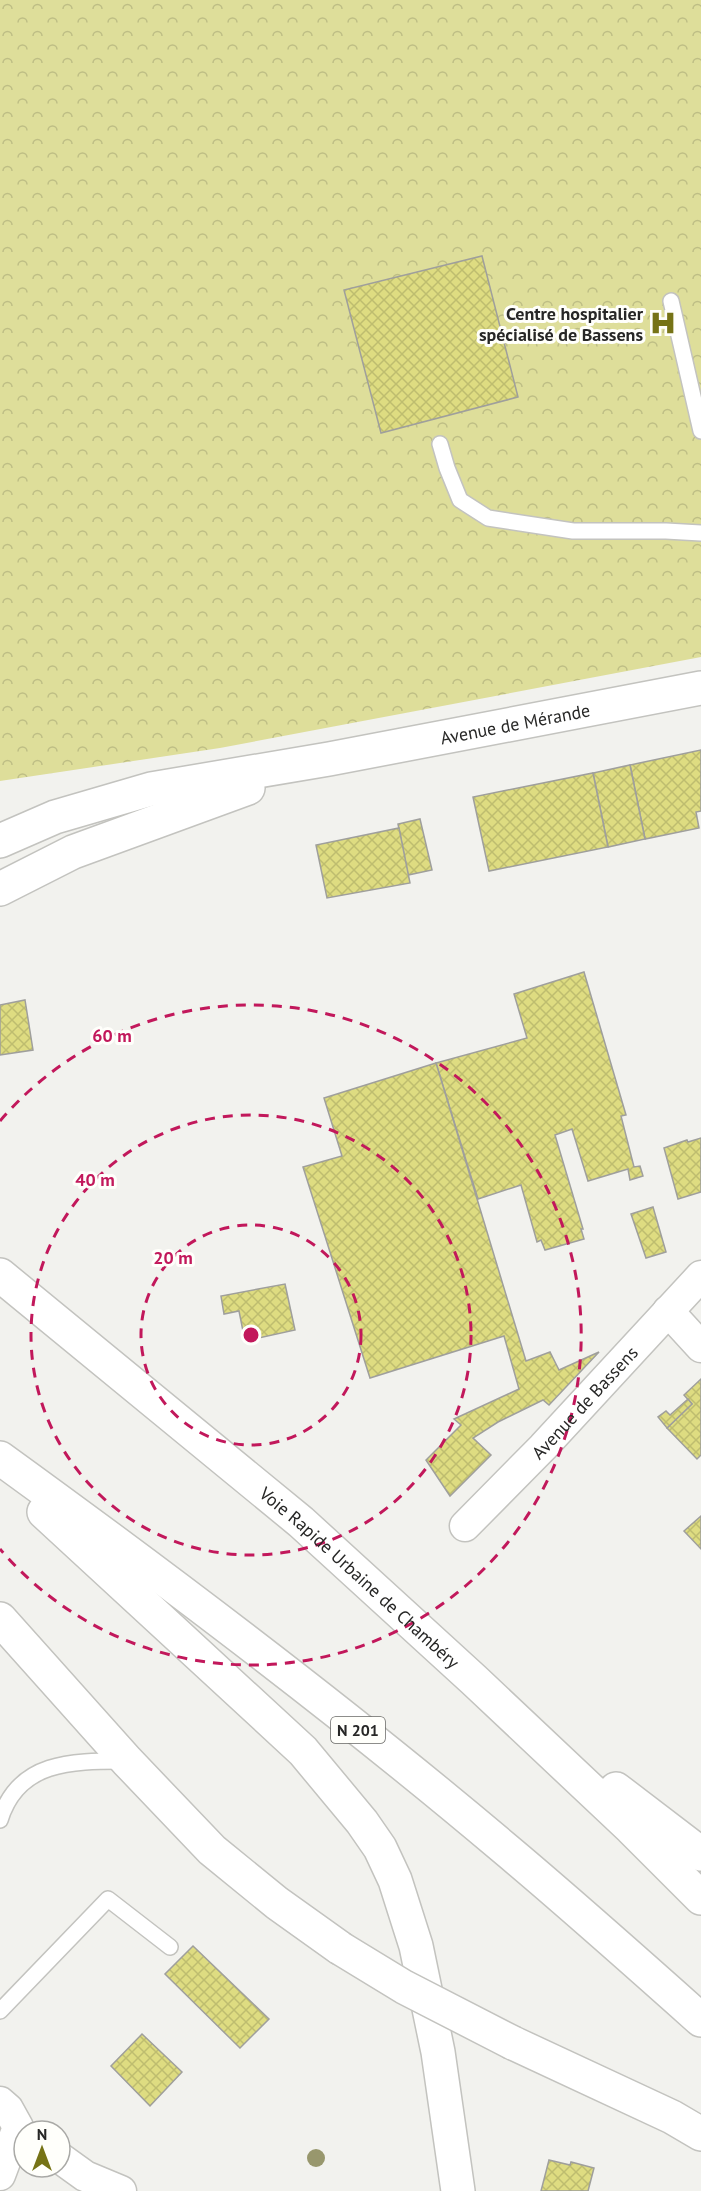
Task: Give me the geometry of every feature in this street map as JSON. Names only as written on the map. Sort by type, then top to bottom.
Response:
[{"type":"main road","name":"Avenue de Mérande","points":[[0,841],[55,817],[151,789],[329,759],[701,688]]},
{"type":"main road","name":"Avenue de Mérande","points":[[0,889],[73,852],[329,759]]},
{"type":"main road","name":"Voie Rapide Urbaine de Chambéry","points":[[0,1275],[301,1522],[474,1680],[631,1828],[701,1898]]},
{"type":"main road","name":"N 201","points":[[0,1458],[199,1604],[378,1746],[503,1847],[701,2020]]},
{"type":"main road","points":[[0,1471],[303,1751],[350,1807],[380,1848],[395,1880],[416,1946],[438,2052],[455,2176]]},
{"type":"main road","points":[[0,1619],[127,1761],[212,1850],[277,1904],[340,1948],[404,1987],[513,2043],[672,2117],[701,2134]]},
{"type":"main road","points":[[474,1680],[701,1854]]},
{"type":"street","name":"Avenue de Bassens","points":[[465,1526],[543,1447],[701,1276]]},
{"type":"street","points":[[668,1311],[701,1347]]},
{"type":"street","points":[[0,2102],[14,2119]]},
{"type":"street","points":[[0,2175],[12,2149]]},
{"type":"street","points":[[72,2167],[85,2176],[121,2191]]},
{"type":"street","points":[[441,2191],[455,2176]]},
{"type":"street","points":[[0,2189],[6,2191]]},
{"type":"lane","points":[[671,301],[701,431]]},
{"type":"lane","points":[[440,444],[460,500],[488,518],[573,531],[701,533]]},
{"type":"lane","points":[[0,1820],[10,1799],[35,1773],[57,1765],[84,1761],[127,1761]]},
{"type":"lane","points":[[0,2011],[108,1899],[170,1947]]},
{"type":"green space","points":[[0,0],[701,0],[701,657],[220,748],[0,781]]},
{"type":"building","points":[[482,256],[518,397],[381,433],[344,290]]},
{"type":"building","points":[[701,750],[701,811],[696,812],[699,828],[645,839],[630,765]]},
{"type":"building","points":[[630,765],[645,839],[608,847],[593,773]]},
{"type":"building","points":[[593,773],[608,847],[489,871],[473,797]]},
{"type":"building","points":[[420,819],[432,870],[408,875],[398,824]]},
{"type":"building","points":[[399,828],[410,883],[327,898],[316,845]]},
{"type":"building","points":[[584,972],[626,1115],[621,1116],[634,1167],[640,1166],[643,1176],[630,1180],[628,1169],[588,1181],[572,1129],[555,1135],[584,1239],[545,1250],[541,1240],[537,1242],[521,1185],[478,1199],[436,1063],[527,1038],[514,994]]},
{"type":"building","points":[[25,1000],[33,1050],[0,1055],[0,1005]]},
{"type":"building","points":[[436,1063],[526,1361],[550,1352],[559,1370],[599,1352],[549,1405],[543,1400],[498,1422],[473,1438],[491,1455],[450,1496],[426,1460],[461,1425],[454,1419],[519,1389],[504,1336],[370,1378],[303,1167],[342,1156],[324,1098]]},
{"type":"building","points":[[701,1138],[701,1192],[678,1199],[664,1148]]},
{"type":"building","points":[[653,1207],[666,1252],[646,1258],[631,1214]]},
{"type":"building","points":[[285,1284],[295,1330],[245,1341],[239,1311],[224,1314],[221,1296]]},
{"type":"building","points":[[701,1379],[701,1455],[697,1459],[667,1428],[692,1404],[684,1395]]},
{"type":"building","points":[[688,1399],[692,1404],[667,1428],[658,1417],[666,1411],[670,1415]]},
{"type":"building","points":[[701,1516],[701,1549],[684,1531]]},
{"type":"building","points":[[193,1946],[269,2019],[240,2048],[165,1974]]},
{"type":"building","points":[[142,2034],[182,2072],[150,2106],[111,2066]]},
{"type":"building","points":[[549,2160],[570,2165],[571,2162],[594,2168],[588,2191],[541,2191]]},
{"type":"place","name":"Centre hospitalier spécialisé de Bassens","points":[[663,323]]}]
